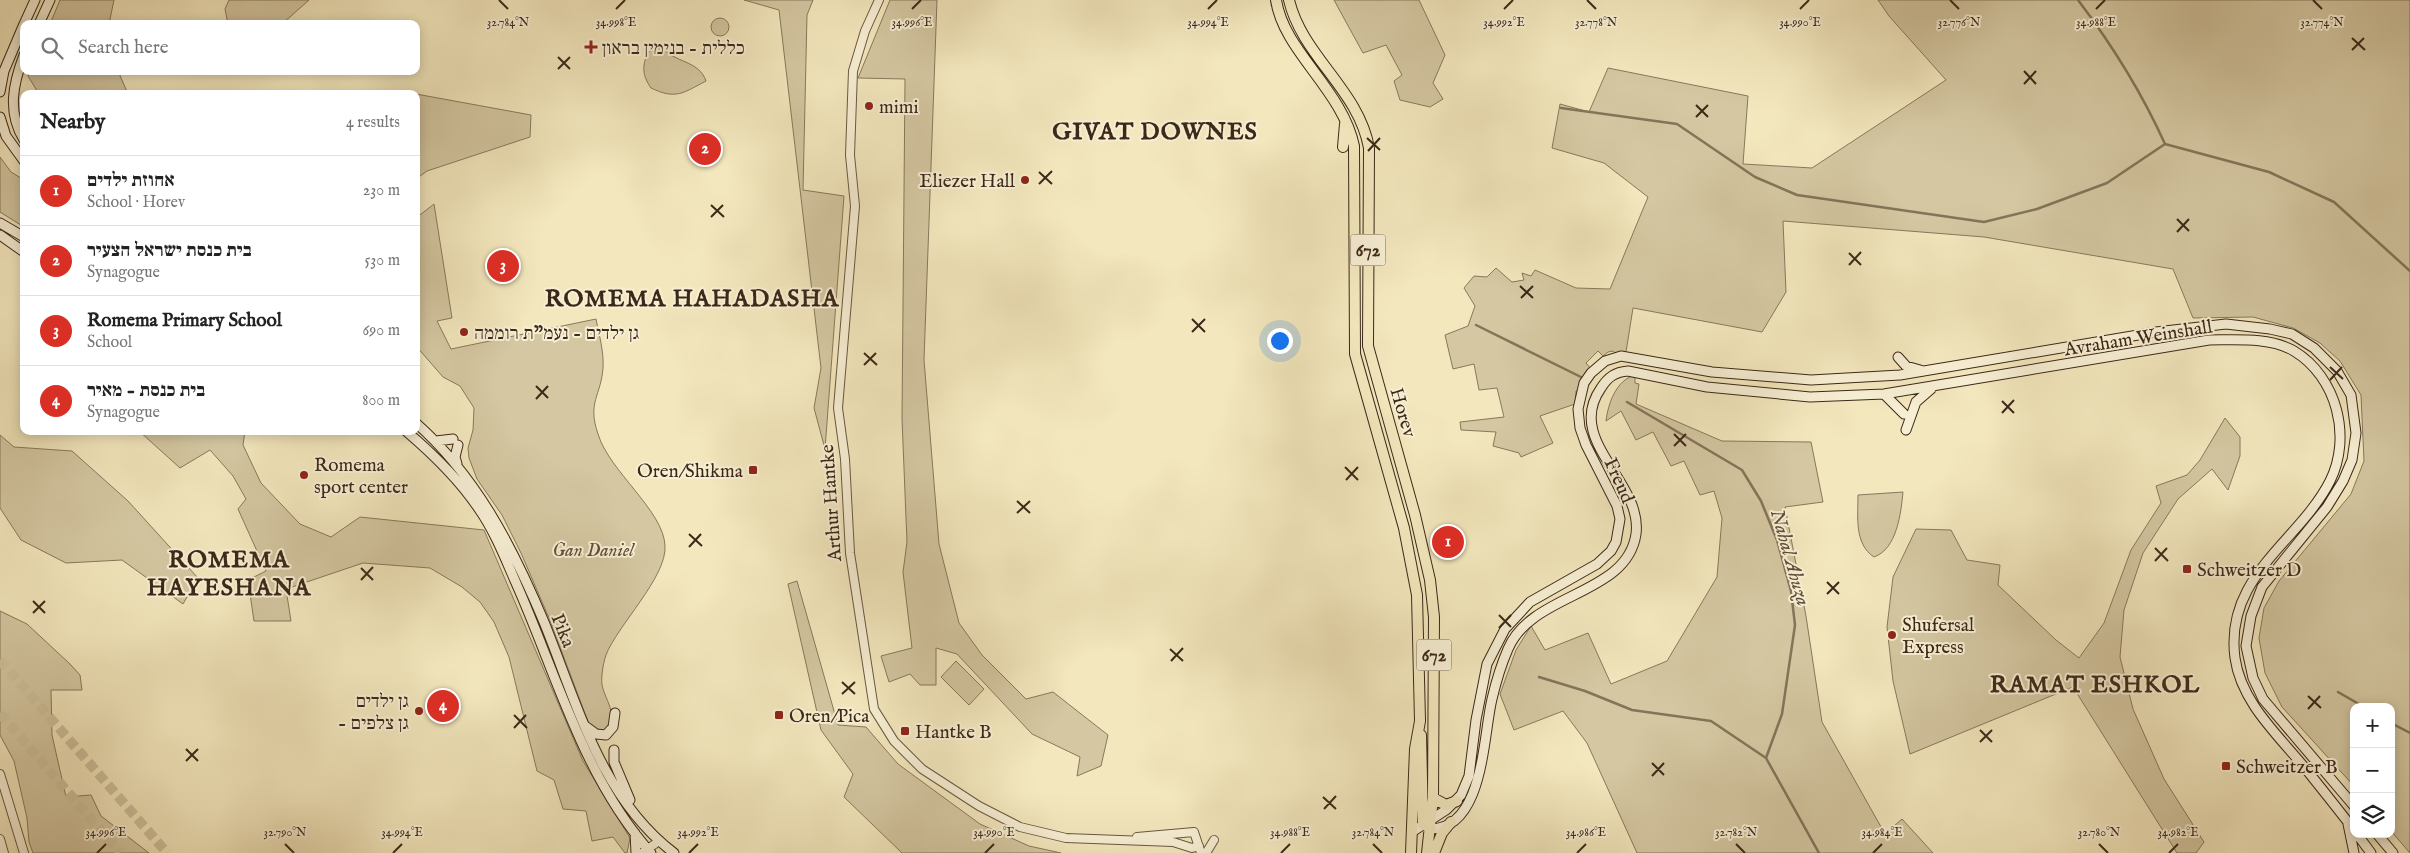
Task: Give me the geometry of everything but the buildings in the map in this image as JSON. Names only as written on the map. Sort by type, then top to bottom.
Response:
[{"type":"main road","points":[[26,20],[35,0]]},
{"type":"main road","points":[[41,20],[50,0]]},
{"type":"main road","name":"Horev","points":[[1276,0],[1285,28],[1343,113],[1351,132],[1355,162],[1355,354],[1404,528],[1417,594],[1420,721],[1415,749],[1411,853]]},
{"type":"main road","name":"Horev","points":[[1289,0],[1300,30],[1355,108],[1366,134],[1369,160],[1368,346],[1415,515],[1430,580],[1434,655],[1433,798],[1428,824],[1427,853]]},
{"type":"main road","points":[[0,92],[4,71],[20,33]]},
{"type":"main road","points":[[20,66],[12,99],[13,116],[20,131]]},
{"type":"main road","points":[[1343,113],[1346,129],[1344,147]]},
{"type":"main road","points":[[0,118],[6,136],[20,155]]},
{"type":"main road","points":[[0,223],[20,235]]},
{"type":"main road","points":[[0,235],[20,249]]},
{"type":"main road","name":"Avraham Weinshall","points":[[1900,375],[2156,332],[2226,324],[2270,329],[2292,334],[2314,348],[2337,371],[2351,395],[2356,433],[2352,460],[2343,481],[2327,507],[2262,587],[2251,616],[2246,646],[2253,678],[2263,699],[2350,801]]},
{"type":"main road","name":"Avraham Weinshall","points":[[1902,392],[2209,340],[2251,340],[2273,344],[2293,351],[2314,366],[2330,388],[2340,420],[2338,452],[2331,478],[2322,495],[2272,553],[2246,592],[2237,613],[2234,635],[2235,659],[2243,684],[2256,710],[2350,825]]},
{"type":"main road","name":"Freud","points":[[1412,832],[1428,824],[1457,801],[1469,776],[1482,681],[1487,664],[1498,640],[1515,616],[1530,602],[1597,564],[1611,551],[1616,542],[1620,519],[1617,506],[1586,445],[1579,419],[1580,393],[1584,383],[1598,366],[1605,360],[1621,356],[1712,372],[1769,378],[1811,380],[1900,375]]},
{"type":"main road","points":[[1898,357],[1906,366],[1925,371]]},
{"type":"main road","name":"Freud","points":[[1428,824],[1440,828],[1452,822],[1471,800],[1477,783],[1491,700],[1510,644],[1534,616],[1601,581],[1613,572],[1628,556],[1632,548],[1636,535],[1634,512],[1596,441],[1590,421],[1594,402],[1605,382],[1618,371],[1628,371],[1707,387],[1810,397],[1902,392]]},
{"type":"main road","points":[[1906,430],[1916,402],[1926,392],[1936,387]]},
{"type":"main road","points":[[1884,394],[1904,414]]},
{"type":"main road","name":"Pika","points":[[420,426],[436,440],[458,464],[496,520],[543,621],[582,722],[599,758],[634,812],[659,842],[674,853]]},
{"type":"main road","name":"Pika","points":[[410,435],[459,483],[490,527],[542,640],[588,760],[649,852]]},
{"type":"main road","points":[[436,440],[456,442],[458,464]]},
{"type":"main road","points":[[582,722],[596,734],[606,735],[613,727],[615,713]]},
{"type":"main road","points":[[1420,721],[1428,824]]},
{"type":"main road","points":[[614,750],[614,762],[624,782],[634,812]]},
{"type":"main road","points":[[1433,798],[1446,805],[1457,801]]},
{"type":"main road","points":[[2347,821],[2354,853]]},
{"type":"main road","points":[[1434,853],[1442,833],[1452,822]]},
{"type":"main road","points":[[635,832],[636,853]]},
{"type":"main road","points":[[2360,838],[2371,853]]},
{"type":"main road","points":[[2381,838],[2393,853]]},
{"type":"street","name":"Arthur Hantke","points":[[879,0],[865,31],[853,71],[850,155],[855,206],[838,408],[845,459],[849,544],[874,709],[894,741],[922,769],[978,806],[1020,826],[1066,838],[1173,842],[1196,850],[1194,832],[1166,833],[1126,839]]},
{"type":"street","points":[[0,774],[24,853]]},
{"type":"street","points":[[0,838],[4,853]]},
{"type":"street","points":[[1206,853],[1214,840]]},
{"type":"street","points":[[649,852],[659,842]]},
{"type":"green space","points":[[60,0],[114,0],[110,20],[52,20]]},
{"type":"green space","points":[[229,0],[309,0],[286,20],[227,20],[225,9]]},
{"type":"green space","points":[[744,0],[813,0],[807,15],[803,190],[844,196],[825,449],[814,408],[821,368],[779,10]]},
{"type":"green space","points":[[890,0],[937,0],[924,360],[939,544],[959,623],[982,655],[1026,699],[1053,692],[1108,735],[1101,766],[1077,776],[1080,757],[1032,734],[957,654],[936,648],[936,685],[920,685],[910,674],[889,682],[881,656],[912,648],[903,572],[907,542],[902,419],[905,79],[858,78]]},
{"type":"green space","points":[[1334,0],[1419,0],[1445,55],[1433,83],[1443,99],[1430,107],[1400,100],[1394,81],[1402,75],[1386,45],[1363,53]]},
{"type":"green space","points":[[1878,0],[2410,0],[2410,853],[2395,836],[2395,703],[2350,703],[2350,782],[2282,707],[2265,673],[2259,638],[2264,608],[2279,581],[2351,494],[2364,461],[2361,395],[2340,361],[2320,343],[2293,328],[2253,317],[2193,318],[2173,269],[1984,237],[1783,221],[1786,292],[1762,332],[1633,308],[1626,352],[1617,355],[1613,351],[1603,356],[1598,351],[1586,363],[1591,369],[1580,382],[1580,388],[1576,391],[1575,404],[1540,416],[1553,443],[1521,457],[1519,453],[1493,446],[1496,432],[1461,430],[1460,422],[1504,417],[1497,388],[1479,390],[1474,364],[1453,369],[1445,335],[1468,326],[1475,306],[1464,288],[1474,276],[1487,277],[1496,268],[1512,282],[1524,280],[1522,273],[1531,276],[1535,270],[1576,288],[1610,289],[1648,197],[1604,163],[1552,148],[1560,104],[1589,112],[1608,68],[1748,96],[1743,164],[1812,168],[1946,80],[1889,16]]},
{"type":"green space","points":[[720,18],[726,21],[729,27],[726,33],[720,36],[714,33],[711,27],[714,21]]},
{"type":"green space","points":[[662,47],[673,56],[698,69],[706,81],[679,94],[667,94],[651,88],[645,75],[645,62],[648,52]]},
{"type":"green space","points":[[120,75],[126,90],[37,90],[28,76]]},
{"type":"green space","points":[[420,95],[531,115],[530,137],[427,171],[420,176]]},
{"type":"green space","points":[[0,157],[11,172],[20,178],[20,224],[0,212]]},
{"type":"green space","name":"Gan Daniel","points":[[434,204],[452,318],[437,321],[451,349],[596,319],[603,362],[602,378],[594,406],[598,434],[613,462],[656,519],[665,546],[658,572],[606,655],[602,670],[602,685],[612,717],[608,728],[602,732],[589,724],[549,618],[521,553],[502,515],[477,479],[469,458],[468,448],[473,430],[474,408],[460,386],[443,377],[420,351],[420,215]]},
{"type":"green space","points":[[1635,375],[1635,383],[1639,384],[1636,404],[1722,441],[1811,442],[1823,502],[1785,507],[1806,616],[1822,722],[1885,834],[1902,819],[1933,853],[1637,853],[1587,743],[1563,711],[1514,730],[1500,694],[1516,650],[1531,626],[1545,650],[1588,633],[1611,684],[1667,661],[1717,577],[1722,518],[1714,491],[1700,495],[1684,461],[1671,466],[1653,432],[1636,440],[1621,411],[1606,421],[1614,393],[1623,382]]},
{"type":"green space","points":[[2225,418],[2240,437],[2240,456],[2228,490],[2212,469],[2178,499],[2143,553],[2124,610],[2120,657],[2133,709],[2164,779],[2204,842],[2196,853],[2177,853],[2073,687],[1910,754],[1893,681],[1887,627],[1893,577],[1916,529],[1951,530],[1967,560],[2000,565],[1998,585],[2056,640],[2079,658],[2104,623],[2131,550],[2161,503],[2156,486],[2187,475],[2200,460]]},
{"type":"green space","points":[[0,435],[14,447],[72,451],[128,501],[198,578],[183,604],[122,560],[66,563],[21,540],[0,508]]},
{"type":"green space","points":[[143,435],[244,435],[243,445],[261,483],[300,524],[331,537],[360,517],[484,530],[583,761],[630,838],[627,853],[625,853],[613,837],[592,841],[586,811],[563,809],[554,780],[537,771],[509,657],[494,622],[480,602],[462,587],[430,568],[363,563],[286,589],[291,621],[254,621],[248,580],[266,571],[238,509],[246,499],[233,476],[210,450],[180,468]]},
{"type":"green space","points":[[1903,492],[1899,520],[1893,538],[1882,553],[1874,557],[1863,545],[1860,537],[1858,529],[1858,495]]},
{"type":"green space","points":[[797,581],[838,725],[866,727],[898,764],[980,824],[1029,846],[1061,853],[902,853],[844,797],[853,774],[821,730],[788,584]]},
{"type":"green space","points":[[0,611],[27,624],[80,675],[82,690],[51,690],[52,735],[66,797],[91,795],[101,816],[149,853],[33,853],[29,842],[27,818],[14,761],[0,735]]},
{"type":"green space","points":[[956,661],[984,689],[969,705],[941,677]]},
{"type":"waterway","points":[[2078,0],[2126,69],[2165,144]]},
{"type":"waterway","points":[[1561,108],[1677,124],[1755,177],[1797,195],[1984,222],[2037,209],[2107,183],[2165,144],[2269,172],[2334,202],[2410,271]]},
{"type":"waterway","name":"Nahal Ahuza","points":[[1476,325],[1583,378]]},
{"type":"waterway","name":"Nahal Ahuza","points":[[1627,402],[1742,470],[1761,501],[1777,540],[1791,591],[1795,625],[1782,714],[1766,758]]},
{"type":"waterway","name":"Nahal Ahuza","points":[[1539,677],[1585,691],[1632,710],[1711,721],[1766,758],[1819,853]]},
{"type":"waterway","points":[[2338,692],[2357,703]]},
{"type":"waterway","points":[[2395,725],[2410,733]]},
{"type":"tunnel","points":[[0,660],[167,853]]},
{"type":"tunnel","points":[[0,713],[120,853]]},
{"type":"place","name":"כללית - בנימין בראון","points":[[591,47]]},
{"type":"place","name":"mimi","points":[[869,106]]},
{"type":"place","name":"בית כנסת ישראל הצעיר","points":[[705,149]]},
{"type":"place","name":"Eliezer Hall","points":[[1025,180]]},
{"type":"place","name":"Romema Primary School","points":[[503,266]]},
{"type":"place","name":"גן ילדים - נעמ\"ת רוממה","points":[[464,332]]},
{"type":"place","name":"Oren/Shikma","points":[[753,470]]},
{"type":"place","name":"Romema sport center","points":[[304,475]]},
{"type":"place","name":"אחוזת ילדים","points":[[1448,542]]},
{"type":"place","name":"Schweitzer D","points":[[2187,569]]},
{"type":"place","name":"Shufersal Express","points":[[1892,635]]},
{"type":"place","name":"בית כנסת - מאיר","points":[[443,706]]},
{"type":"place","name":"גן ילדים - גן צלפים","points":[[419,711]]},
{"type":"place","name":"Oren/Pica","points":[[779,715]]},
{"type":"place","name":"Hantke B","points":[[905,731]]},
{"type":"place","name":"Schweitzer B","points":[[2226,766]]},
{"type":"district","name":"GIVAT DOWNES","points":[[1155,131]]},
{"type":"district","name":"ROMEMA HAHADASHA","points":[[692,298]]},
{"type":"district","name":"ROMEMA HAYESHANA","points":[[229,573]]},
{"type":"district","name":"RAMAT ESHKOL","points":[[2095,684]]}]
